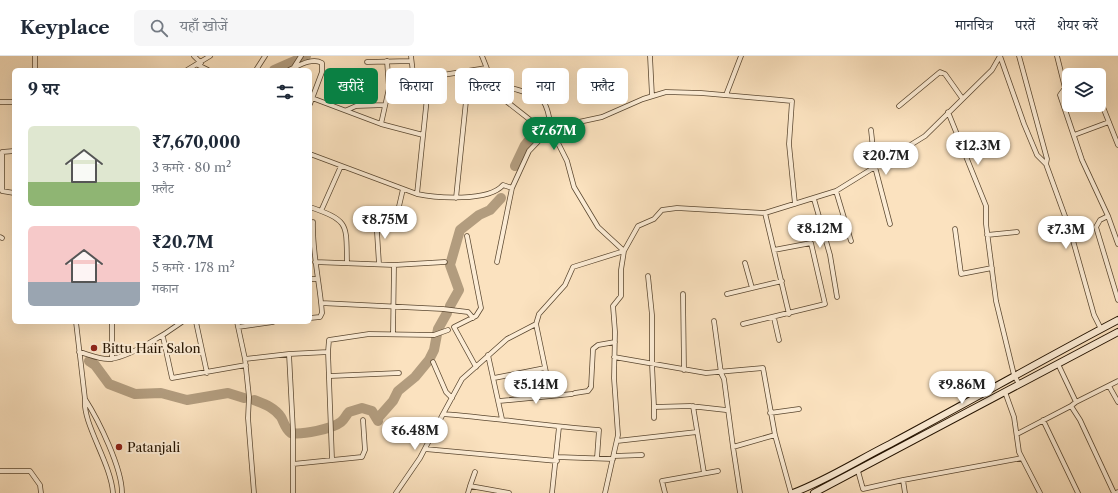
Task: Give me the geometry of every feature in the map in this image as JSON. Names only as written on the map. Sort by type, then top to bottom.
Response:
[{"type":"street","points":[[35,56],[35,68]]},
{"type":"street","points":[[194,56],[199,64],[205,68]]},
{"type":"street","points":[[192,68],[210,56]]},
{"type":"street","points":[[257,68],[265,56]]},
{"type":"street","points":[[294,68],[301,56]]},
{"type":"street","points":[[482,56],[486,68]]},
{"type":"street","points":[[650,56],[652,96]]},
{"type":"street","points":[[726,95],[741,56]]},
{"type":"street","points":[[605,493],[617,441],[618,417],[614,378],[615,342],[613,306],[621,296],[621,270],[624,251],[638,226],[654,219],[662,210],[677,208],[766,213],[836,191],[925,136],[992,70],[1000,56]]},
{"type":"street","points":[[1000,56],[1024,124],[1037,154],[1046,164],[1070,230],[1094,315],[1101,329]]},
{"type":"street","points":[[1018,56],[1047,159],[1046,164]]},
{"type":"street","points":[[1057,56],[1062,72]]},
{"type":"street","points":[[367,62],[411,58],[413,68]]},
{"type":"street","points":[[294,68],[311,61],[318,61],[322,63],[323,70],[312,98],[381,124],[423,135]]},
{"type":"street","points":[[381,124],[389,88],[387,61]]},
{"type":"street","points":[[899,106],[940,72],[945,74],[962,98]]},
{"type":"street","points":[[497,262],[512,188],[529,151],[548,134],[551,128],[546,108],[541,100],[514,90]]},
{"type":"street","points":[[551,128],[602,116],[652,96],[680,91],[792,101],[789,144],[795,204]]},
{"type":"street","points":[[0,102],[12,102]]},
{"type":"street","points":[[416,194],[426,104]]},
{"type":"street","points":[[456,198],[466,104]]},
{"type":"street","points":[[508,104],[557,141],[562,149],[574,187],[598,227],[624,251]]},
{"type":"street","points":[[347,110],[356,106],[385,105]]},
{"type":"street","points":[[948,112],[986,206],[987,235],[996,301],[1014,375],[1019,384]]},
{"type":"street","points":[[1066,112],[1082,160],[1108,216],[1118,244]]},
{"type":"street","points":[[1105,112],[1118,145]]},
{"type":"street","points":[[1074,135],[1109,122]]},
{"type":"street","points":[[871,130],[875,167],[890,224]]},
{"type":"street","points":[[12,151],[1,152],[1,191],[12,193]]},
{"type":"street","points":[[312,155],[416,194],[456,198],[492,193],[502,185],[512,188]]},
{"type":"street","points":[[321,211],[341,166]]},
{"type":"street","points":[[397,215],[403,189]]},
{"type":"street","points":[[836,191],[851,241]]},
{"type":"street","points":[[814,199],[830,255],[837,297]]},
{"type":"street","points":[[312,208],[337,218],[344,224],[346,231],[347,263]]},
{"type":"street","points":[[766,213],[790,314]]},
{"type":"street","points":[[376,216],[379,264]]},
{"type":"street","points":[[1108,216],[1100,220],[1096,227],[1118,300]]},
{"type":"street","points":[[312,318],[321,316],[320,286],[317,280],[312,244],[313,222]]},
{"type":"street","points":[[955,229],[960,274],[992,268]]},
{"type":"street","points":[[987,235],[1017,232]]},
{"type":"street","points":[[467,236],[481,304],[480,312],[473,318],[454,328],[476,367]]},
{"type":"street","points":[[743,324],[774,318],[825,304],[811,243],[774,250]]},
{"type":"street","points":[[551,396],[536,324],[539,314],[565,285],[573,267],[624,251]]},
{"type":"street","points":[[315,262],[394,265],[445,262]]},
{"type":"street","points":[[745,263],[748,281],[752,288]]},
{"type":"street","points":[[393,334],[394,265]]},
{"type":"street","points":[[648,276],[652,315],[654,418]]},
{"type":"street","points":[[312,279],[317,280]]},
{"type":"street","points":[[727,294],[782,281]]},
{"type":"street","points":[[683,294],[684,370]]},
{"type":"street","points":[[321,303],[466,312],[473,318]]},
{"type":"street","points":[[774,318],[779,340]]},
{"type":"street","points":[[614,357],[706,373],[721,373],[763,368],[775,435],[792,493],[839,471],[967,404],[1014,375],[1118,320]]},
{"type":"street","points":[[714,321],[721,373],[724,379],[726,410],[740,493]]},
{"type":"street","points":[[76,324],[78,352],[85,399],[85,412],[106,464],[113,493]]},
{"type":"street","points":[[112,324],[112,359]]},
{"type":"street","points":[[78,352],[101,358],[112,359],[123,356],[147,343],[163,337],[179,324]]},
{"type":"street","points":[[197,324],[203,344],[207,373]]},
{"type":"street","points":[[237,324],[246,365],[249,397],[248,418],[254,493]]},
{"type":"street","points":[[238,327],[259,324]]},
{"type":"street","points":[[396,493],[425,450],[458,384],[488,355],[508,339],[536,324]]},
{"type":"street","points":[[332,459],[328,343],[332,339],[369,334],[434,335],[448,330]]},
{"type":"street","points":[[814,493],[1118,332]]},
{"type":"street","points":[[163,337],[172,378],[246,365]]},
{"type":"street","points":[[499,401],[588,391],[591,387],[593,349],[598,345],[615,342]]},
{"type":"street","points":[[245,359],[289,354],[328,352]]},
{"type":"street","points":[[289,354],[294,431],[293,493]]},
{"type":"street","points":[[488,355],[502,419]]},
{"type":"street","points":[[433,362],[446,392],[452,398]]},
{"type":"street","points":[[1058,364],[1076,402]]},
{"type":"street","points":[[494,378],[545,368]]},
{"type":"street","points":[[330,376],[399,373]]},
{"type":"street","points":[[1017,434],[1118,381]]},
{"type":"street","points":[[1109,386],[1118,402]]},
{"type":"street","points":[[1004,392],[1014,416],[1019,452],[1040,493]]},
{"type":"street","points":[[85,399],[98,422],[120,475],[122,493]]},
{"type":"street","points":[[654,407],[693,406],[726,410]]},
{"type":"street","points":[[693,406],[704,473]]},
{"type":"street","points":[[1071,406],[1080,420],[1116,493]]},
{"type":"street","points":[[770,413],[799,409]]},
{"type":"street","points":[[443,414],[599,430],[597,458]]},
{"type":"street","points":[[293,464],[359,457],[363,455],[365,450],[362,420]]},
{"type":"street","points":[[1043,420],[1078,493]]},
{"type":"street","points":[[552,493],[557,459],[559,427]]},
{"type":"street","points":[[617,441],[697,432]]},
{"type":"street","points":[[732,447],[775,435]]},
{"type":"street","points":[[425,450],[557,459],[642,455]]},
{"type":"street","points":[[858,471],[864,491],[903,480],[1022,458]]},
{"type":"street","points":[[665,493],[662,481],[718,470]]},
{"type":"street","points":[[0,471],[30,471],[40,485],[41,493]]},
{"type":"street","points":[[468,493],[475,472]]},
{"type":"street","points":[[903,480],[905,493]]},
{"type":"street","points":[[470,486],[509,493]]},
{"type":"waterway","points":[[279,68],[306,56]]},
{"type":"waterway","points":[[515,166],[525,145],[537,130]]},
{"type":"waterway","points":[[450,306],[459,290],[450,265],[460,230],[479,215],[490,210],[501,198]]},
{"type":"waterway","points":[[378,418],[393,401],[398,391],[415,377],[429,360],[434,350],[438,329],[447,313]]},
{"type":"waterway","points":[[89,361],[95,365],[109,384],[135,394],[161,393],[187,400],[228,393],[244,398]]},
{"type":"waterway","points":[[254,400],[269,406],[275,411],[281,417],[291,433],[309,432],[337,425],[344,420],[349,412],[362,408],[372,411],[378,421]]},
{"type":"place","name":"Bittu Hair Salon","points":[[94,348]]},
{"type":"place","name":"Patanjali","points":[[119,447]]}]
